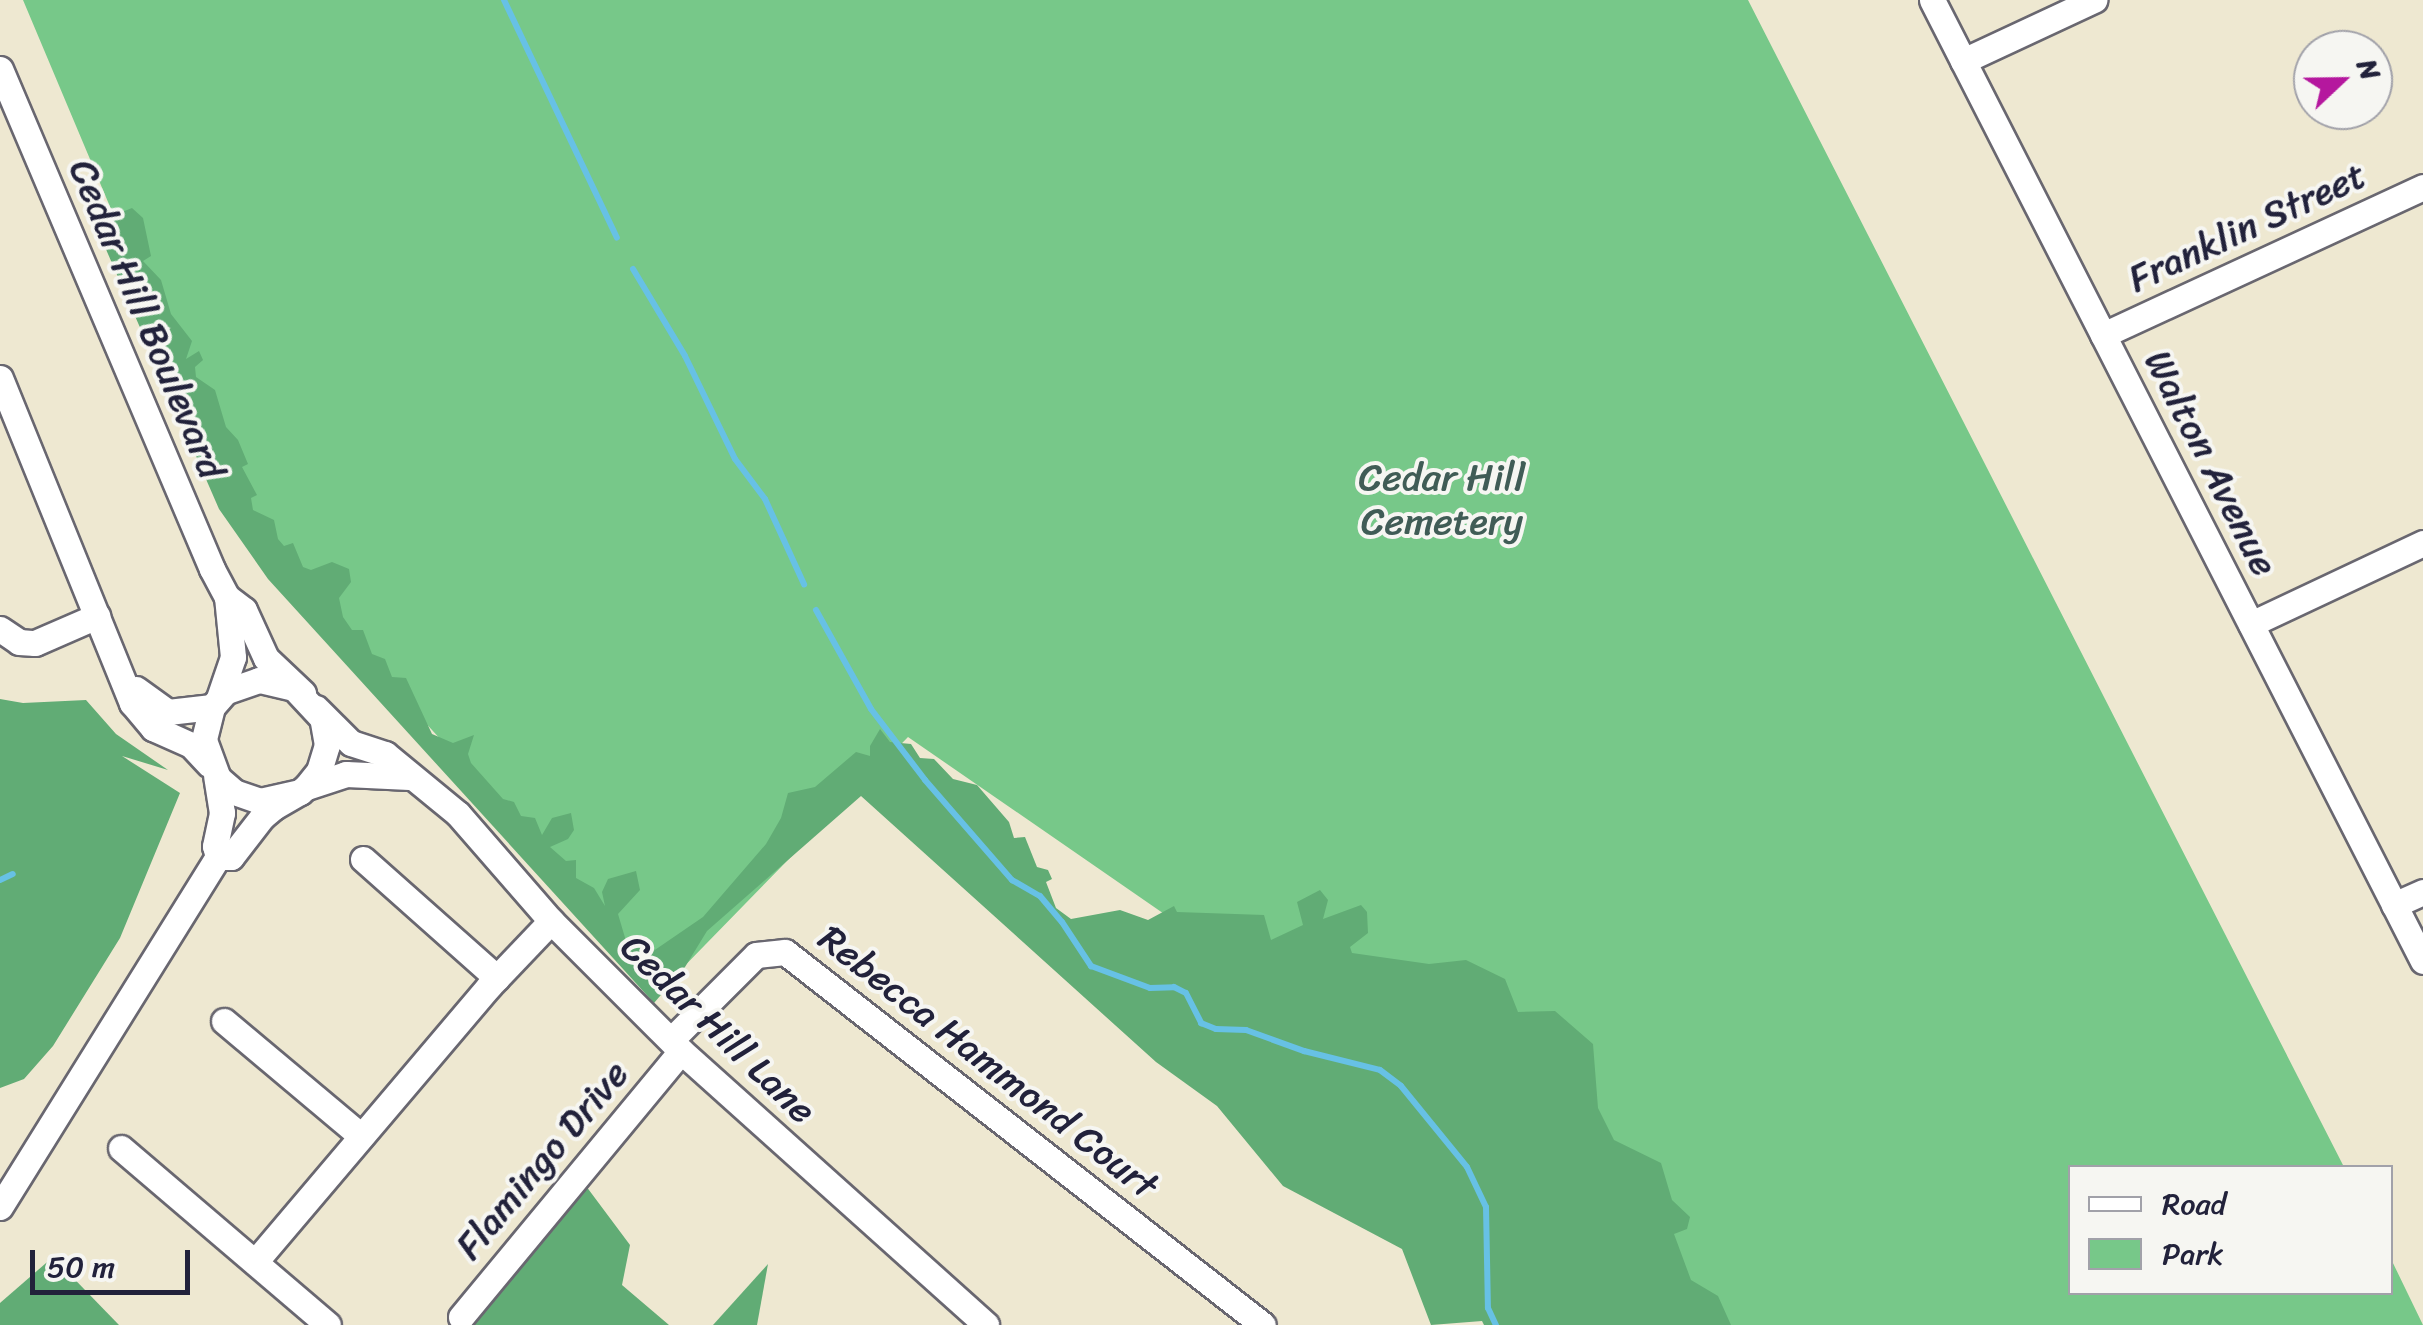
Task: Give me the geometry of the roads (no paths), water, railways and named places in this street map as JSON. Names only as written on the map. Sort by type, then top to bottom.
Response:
[{"type":"street","name":"Walton Avenue","points":[[1932,0],[2423,961]]},
{"type":"street","points":[[1963,61],[2094,0]]},
{"type":"street","name":"Cedar Hill Boulevard","points":[[0,69],[227,597],[233,657],[204,740],[222,813],[215,846],[218,857],[0,1207]]},
{"type":"street","name":"Franklin Street","points":[[2103,335],[2423,187]]},
{"type":"street","points":[[0,378],[132,703],[154,728],[190,744],[234,792],[260,801],[346,774],[409,777]]},
{"type":"street","points":[[2251,624],[2423,543]]},
{"type":"street","name":"Cedar Hill Boulevard","points":[[227,597],[244,610],[266,658],[309,701]]},
{"type":"street","points":[[0,630],[19,642],[35,642],[97,616]]},
{"type":"street","points":[[121,675],[160,710],[216,702],[232,688],[260,680],[281,682],[309,701],[327,745],[319,771],[303,789]]},
{"type":"street","name":"Cedar Hill Lane","points":[[309,701],[352,742],[384,754],[458,814],[550,922],[676,1045],[986,1325]]},
{"type":"street","name":"Cedar Hill Boulevard","points":[[218,857],[230,857],[262,817],[303,789]]},
{"type":"street","points":[[363,859],[497,978]]},
{"type":"street","points":[[2394,905],[2423,892]]},
{"type":"street","points":[[255,1262],[497,978],[550,922]]},
{"type":"street","name":"Rebecca Hammond Court","points":[[676,1045],[756,955],[785,952],[1262,1325]]},
{"type":"street","points":[[224,1022],[361,1136]]},
{"type":"street","name":"Flamingo Drive","points":[[460,1318],[676,1045]]},
{"type":"street","points":[[121,1148],[328,1325]]},
{"type":"waterway","points":[[504,0],[617,238]]},
{"type":"waterway","points":[[633,269],[685,356],[735,459],[765,499],[804,584]]},
{"type":"waterway","points":[[816,610],[871,709],[925,780],[1012,880],[1040,896],[1091,966],[1150,988],[1174,987],[1186,993],[1201,1023],[1216,1029],[1246,1030],[1304,1051],[1380,1070],[1401,1086],[1467,1167],[1486,1207],[1488,1308],[1496,1325]]},
{"type":"waterway","points":[[0,880],[13,874]]},
{"type":"park label","name":"Cedar Hill Cemetery","points":[[1442,500]]}]
